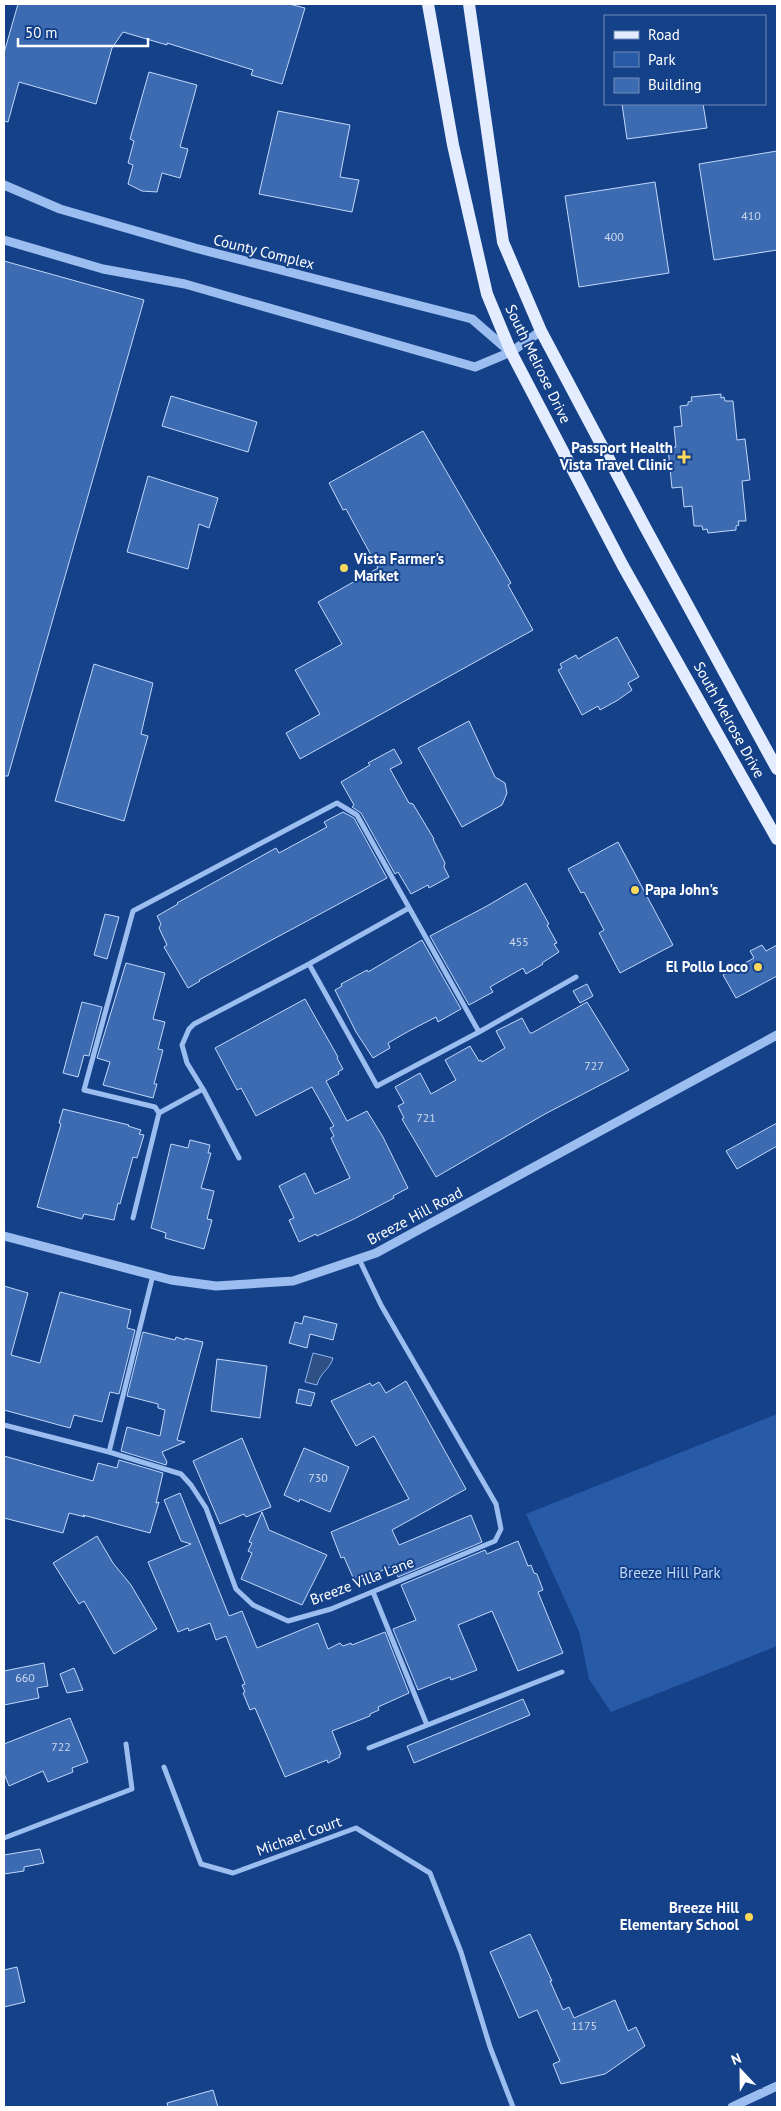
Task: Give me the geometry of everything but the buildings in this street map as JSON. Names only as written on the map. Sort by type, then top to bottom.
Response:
[{"type":"main road","name":"South Melrose Drive","points":[[428,4],[452,145],[487,294],[511,352],[623,566],[777,839]]},
{"type":"main road","name":"South Melrose Drive","points":[[469,4],[503,242],[541,332],[777,768]]},
{"type":"street","name":"County Complex","points":[[4,185],[60,209],[195,248],[472,319],[511,352]]},
{"type":"street","points":[[4,240],[104,269],[185,284],[475,367],[511,352],[541,332]]},
{"type":"street","points":[[133,1218],[158,1113],[155,1106],[84,1090],[133,911],[337,803],[357,815],[479,1032]]},
{"type":"street","points":[[239,1158],[203,1089],[187,1063],[182,1045],[189,1029],[194,1024],[309,964],[409,908]]},
{"type":"street","points":[[309,964],[377,1086],[479,1032],[576,977]]},
{"type":"street","name":"Breeze Hill Road","points":[[4,1236],[172,1280],[216,1286],[294,1281],[383,1250],[777,1034]]},
{"type":"street","points":[[158,1113],[203,1089]]},
{"type":"street","name":"Breeze Villa Lane","points":[[4,1425],[108,1452],[184,1476],[206,1508],[236,1589],[253,1605],[288,1621],[331,1609],[495,1541],[501,1529],[495,1501],[381,1305],[359,1259]]},
{"type":"street","points":[[108,1452],[153,1275]]},
{"type":"street","points":[[373,1592],[427,1725]]},
{"type":"street","points":[[370,1748],[562,1672]]},
{"type":"street","points":[[4,1838],[132,1789],[126,1744]]},
{"type":"street","name":"Michael Court","points":[[164,1767],[201,1864],[233,1873],[356,1828],[430,1873],[461,1952],[490,2047],[513,2107]]},
{"type":"street","points":[[732,2107],[777,2086]]},
{"type":"green space","name":"Breeze Hill Park","points":[[777,1414],[777,1646],[611,1712],[589,1679],[579,1631],[526,1514]]},
{"type":"shaded area","points":[[313,1353],[333,1358],[317,1385],[305,1382]]},
{"type":"place","name":"Passport Health Vista Travel Clinic","points":[[684,457]]},
{"type":"place","name":"Vista Farmer's Market","points":[[344,568]]},
{"type":"place","name":"Papa John's","points":[[635,890]]},
{"type":"place","name":"El Pollo Loco","points":[[758,967]]},
{"type":"place","name":"Breeze Hill Elementary School","points":[[749,1917]]}]
